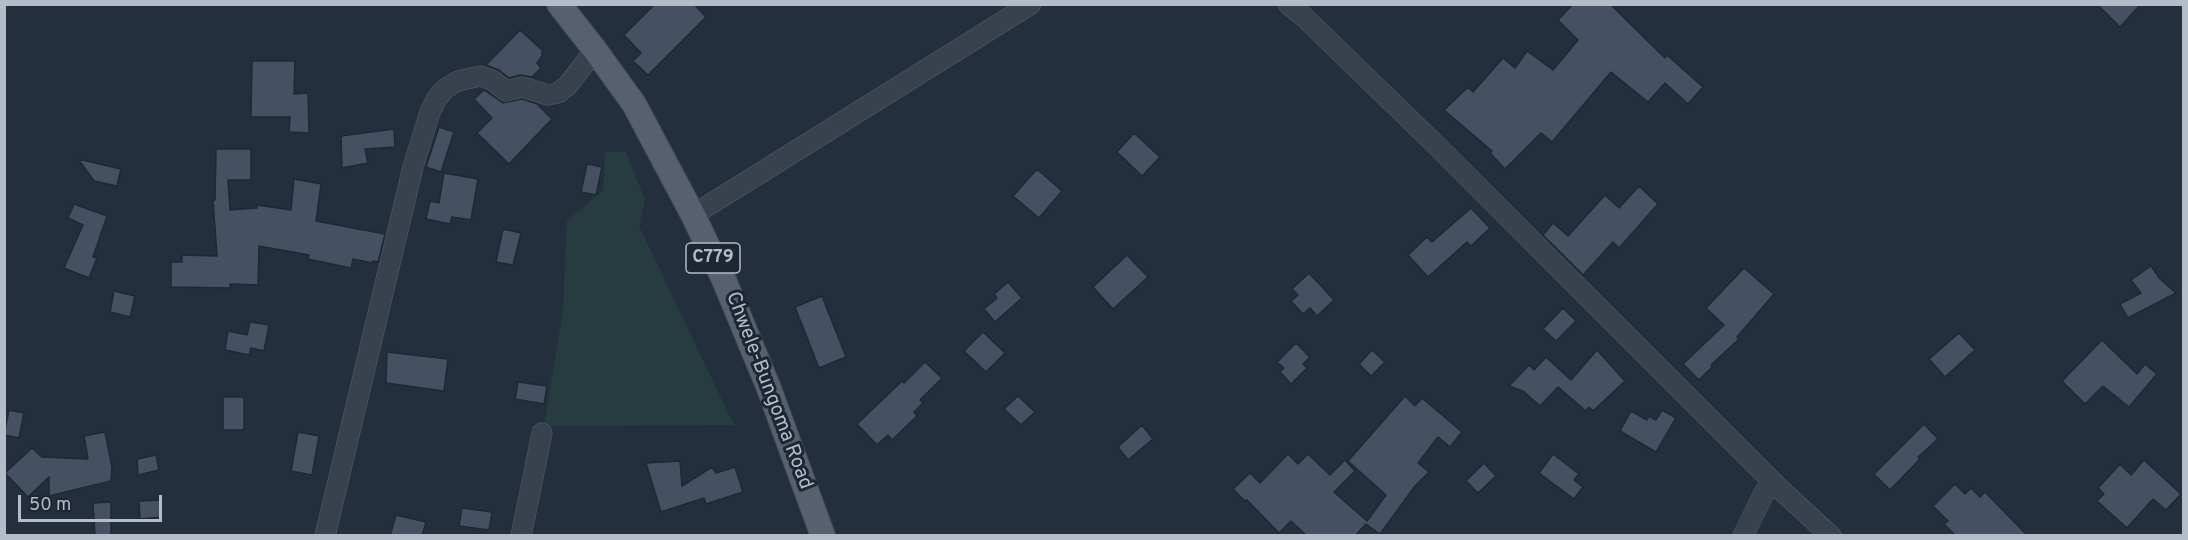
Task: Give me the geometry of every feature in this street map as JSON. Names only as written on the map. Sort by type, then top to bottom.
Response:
[{"type":"main road","name":"Chwele-Bungoma Road","points":[[559,4],[634,104],[693,216],[724,279],[768,386],[823,536]]},
{"type":"street","points":[[693,216],[1031,4]]},
{"type":"street","points":[[1288,4],[1433,142],[1781,490],[1831,536]]},
{"type":"street","points":[[325,536],[413,167],[430,112],[437,98],[446,87],[458,81],[480,76],[506,91],[522,87],[548,96],[558,93],[568,85],[595,50]]},
{"type":"street","points":[[521,536],[542,433]]},
{"type":"street","points":[[1743,536],[1765,491],[1772,487],[1781,490]]},
{"type":"green space","points":[[605,152],[626,152],[645,200],[639,226],[734,425],[544,426],[563,310],[567,220],[603,191]]},
{"type":"building","points":[[655,4],[694,4],[706,17],[648,75],[633,61],[641,53],[624,35]]},
{"type":"building","points":[[1573,4],[1610,4],[1665,58],[1667,55],[1703,87],[1688,104],[1665,83],[1648,102],[1611,72],[1552,142],[1541,133],[1505,169],[1490,153],[1492,151],[1444,110],[1468,87],[1473,92],[1503,58],[1515,68],[1527,51],[1553,70],[1578,40],[1558,20]]},
{"type":"building","points":[[2097,4],[2141,4],[2120,27]]},
{"type":"building","points":[[520,30],[542,50],[542,56],[537,63],[541,68],[532,77],[520,75],[509,78],[499,70],[486,65]]},
{"type":"building","points":[[252,61],[295,61],[294,94],[308,93],[309,133],[289,132],[290,117],[251,117]]},
{"type":"building","points":[[484,90],[503,103],[522,99],[537,104],[552,119],[509,164],[477,133],[492,118],[474,99]]},
{"type":"building","points":[[439,127],[454,132],[441,172],[426,167]]},
{"type":"building","points":[[394,129],[395,147],[365,149],[368,163],[342,168],[341,136]]},
{"type":"building","points":[[1134,133],[1160,157],[1142,176],[1117,152]]},
{"type":"building","points":[[216,149],[251,149],[251,180],[228,180],[230,210],[257,208],[257,205],[291,210],[294,179],[321,184],[316,221],[385,234],[378,262],[353,259],[351,268],[308,259],[309,255],[259,246],[258,285],[230,284],[230,288],[171,287],[171,262],[182,262],[182,255],[217,256],[213,200],[215,200]]},
{"type":"building","points":[[78,159],[121,169],[117,186],[94,181]]},
{"type":"building","points":[[587,164],[602,167],[596,195],[581,192]]},
{"type":"building","points":[[1037,169],[1062,191],[1039,218],[1013,196]]},
{"type":"building","points":[[444,173],[478,179],[471,220],[452,217],[450,224],[426,219],[430,201],[439,203]]},
{"type":"building","points":[[1639,186],[1658,204],[1619,248],[1613,242],[1583,275],[1543,235],[1553,223],[1568,236],[1605,195],[1619,208]]},
{"type":"building","points":[[74,204],[107,216],[93,257],[97,258],[89,278],[64,268],[83,225],[68,218]]},
{"type":"building","points":[[1471,208],[1490,228],[1471,246],[1467,242],[1428,277],[1408,255],[1427,237],[1432,242]]},
{"type":"building","points":[[503,229],[521,233],[513,265],[496,262]]},
{"type":"building","points":[[1127,255],[1148,277],[1113,309],[1093,287]]},
{"type":"building","points":[[2151,266],[2160,279],[2176,293],[2128,318],[2120,304],[2141,293],[2131,280]]},
{"type":"building","points":[[1744,268],[1774,294],[1737,337],[1739,339],[1711,365],[1713,366],[1699,380],[1683,364],[1724,325],[1706,308]]},
{"type":"building","points":[[1309,273],[1334,300],[1317,316],[1310,308],[1303,314],[1291,301],[1298,295],[1292,289]]},
{"type":"building","points":[[1008,282],[1022,298],[995,322],[984,309],[997,298],[994,294]]},
{"type":"building","points":[[114,291],[135,296],[130,317],[110,312]]},
{"type":"building","points":[[822,296],[846,357],[819,368],[795,307]]},
{"type":"building","points":[[1563,308],[1576,321],[1556,341],[1543,329]]},
{"type":"building","points":[[250,322],[269,325],[264,351],[251,348],[249,355],[225,350],[228,331],[247,335]]},
{"type":"building","points":[[983,332],[1005,353],[986,372],[964,351]]},
{"type":"building","points":[[1959,333],[1975,350],[1945,377],[1929,359]]},
{"type":"building","points":[[2102,340],[2137,374],[2145,364],[2157,374],[2129,407],[2103,386],[2085,404],[2062,381]]},
{"type":"building","points":[[1296,343],[1310,357],[1303,364],[1307,368],[1291,384],[1280,372],[1284,368],[1277,362]]},
{"type":"building","points":[[1372,350],[1385,362],[1371,376],[1359,364]]},
{"type":"building","points":[[1597,350],[1625,381],[1593,411],[1589,407],[1586,411],[1558,387],[1540,406],[1523,391],[1509,386],[1529,365],[1534,370],[1546,357],[1571,380]]},
{"type":"building","points":[[387,352],[448,359],[444,391],[386,383]]},
{"type":"building","points":[[925,362],[942,378],[920,400],[923,403],[914,412],[917,416],[892,440],[888,435],[877,445],[857,424]]},
{"type":"building","points":[[518,382],[547,386],[544,404],[515,399]]},
{"type":"building","points":[[1018,396],[1035,412],[1021,425],[1004,409]]},
{"type":"building","points":[[1405,396],[1415,406],[1422,398],[1462,432],[1450,447],[1438,437],[1418,463],[1429,472],[1415,486],[1380,534],[1366,524],[1355,536],[1307,536],[1291,521],[1279,533],[1233,489],[1250,473],[1260,483],[1288,454],[1298,464],[1308,454],[1330,475],[1345,460],[1355,471],[1334,492],[1367,521],[1386,495],[1348,461]]},
{"type":"building","points":[[223,397],[244,397],[244,430],[223,430]]},
{"type":"building","points":[[9,410],[24,413],[19,438],[4,435]]},
{"type":"building","points":[[1662,410],[1676,418],[1656,452],[1620,431],[1631,411],[1647,420],[1649,416],[1656,420]]},
{"type":"building","points":[[1924,424],[1938,439],[1918,457],[1920,459],[1890,490],[1874,474]]},
{"type":"building","points":[[1142,425],[1153,439],[1128,460],[1118,447]]},
{"type":"building","points":[[105,432],[112,467],[111,481],[49,496],[49,477],[28,497],[5,473],[32,448],[42,457],[88,459],[84,436]]},
{"type":"building","points":[[298,432],[319,436],[312,475],[291,471]]},
{"type":"building","points":[[1553,454],[1579,474],[1574,480],[1583,487],[1574,499],[1539,473]]},
{"type":"building","points":[[156,455],[159,470],[138,475],[137,459]]},
{"type":"building","points":[[2144,460],[2181,494],[2166,510],[2153,499],[2127,528],[2097,501],[2104,494],[2098,488],[2120,464],[2131,475]]},
{"type":"building","points":[[680,461],[682,486],[712,467],[716,473],[735,467],[743,492],[706,504],[704,498],[661,512],[646,463]]},
{"type":"building","points":[[1484,463],[1496,476],[1478,493],[1466,481]]},
{"type":"building","points":[[1955,484],[1965,494],[1971,488],[1980,497],[1985,492],[2028,536],[1956,536],[1944,524],[1948,521],[1933,506]]},
{"type":"building","points":[[161,500],[162,517],[140,519],[139,501]]},
{"type":"building","points":[[111,502],[111,536],[95,536],[93,503]]},
{"type":"building","points":[[462,508],[492,512],[489,530],[459,526]]},
{"type":"building","points":[[396,515],[426,522],[422,536],[390,536]]}]
